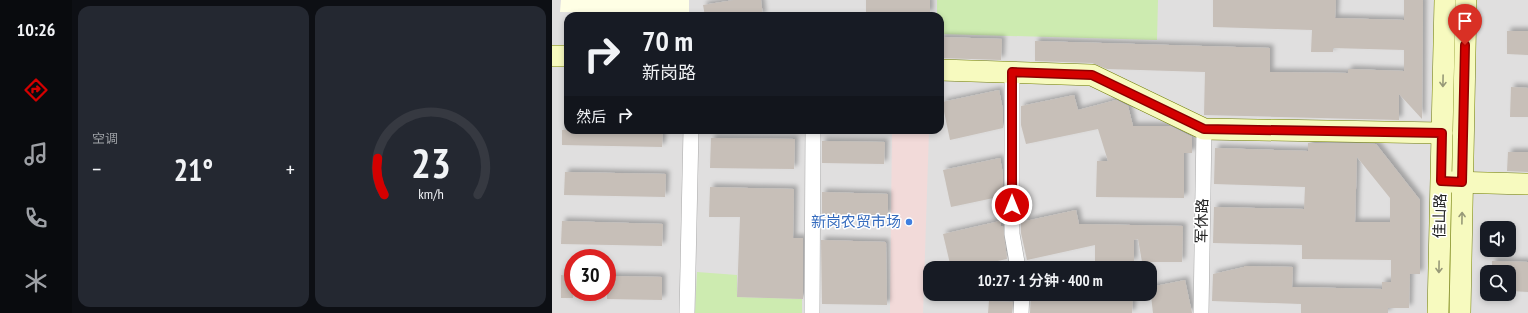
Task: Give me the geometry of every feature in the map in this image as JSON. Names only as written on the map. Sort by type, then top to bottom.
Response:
[{"type":"street","name":"佳山路","points":[[1438,313],[1445,0]]},
{"type":"street","name":"佳山路","points":[[1460,313],[1466,0]]},
{"type":"street","points":[[552,56],[564,56]]},
{"type":"street","points":[[944,70],[1092,75],[1204,129],[1442,133]]},
{"type":"street","points":[[1012,72],[1012,234],[1017,261]]},
{"type":"street","name":"军休路","points":[[1200,313],[1204,129]]},
{"type":"street","points":[[687,313],[691,134]]},
{"type":"street","points":[[812,313],[813,134]]},
{"type":"street","points":[[1441,181],[1528,184]]},
{"type":"street","points":[[1021,313],[1022,301]]},
{"type":"shaded area","points":[[552,0],[1444,0],[1438,313],[552,313]]},
{"type":"shaded area","points":[[561,0],[689,0],[689,12],[560,12]]},
{"type":"shaded area","points":[[1466,0],[1528,0],[1528,313],[1459,313]]},
{"type":"shaded area","name":"新岗农贸市场","points":[[892,134],[929,134],[925,261],[923,261],[923,313],[890,313]]},
{"type":"green space","points":[[937,0],[1158,0],[1157,40],[944,34],[944,12],[937,12]]},
{"type":"green space","points":[[697,272],[737,275],[737,297],[802,299],[802,313],[695,313]]},
{"type":"building","points":[[734,0],[761,0],[762,12],[704,12],[703,5]]},
{"type":"building","points":[[866,0],[930,0],[930,12],[866,12]]},
{"type":"building","points":[[1213,0],[1336,0],[1335,18],[1404,20],[1404,0],[1423,0],[1422,119],[1399,94],[1399,120],[1204,115],[1205,72],[1107,69],[1092,63],[1035,61],[1035,41],[1270,48],[1270,72],[1348,73],[1348,69],[1404,71],[1404,50],[1333,48],[1333,52],[1311,52],[1312,30],[1213,27]]},
{"type":"building","points":[[1507,31],[1528,31],[1528,55],[1507,54]]},
{"type":"building","points":[[944,37],[1002,39],[1001,60],[944,58]]},
{"type":"building","points":[[1511,87],[1528,88],[1528,117],[1510,117]]},
{"type":"building","points":[[999,90],[1003,110],[1003,128],[950,140],[944,112],[944,102]]},
{"type":"building","points":[[1074,95],[1078,110],[1116,100],[1128,106],[1133,126],[1170,126],[1192,137],[1192,153],[1184,153],[1184,198],[1096,197],[1097,161],[1108,161],[1098,129],[1026,144],[1021,125],[1021,106]]},
{"type":"building","points":[[562,130],[564,130],[564,134],[663,134],[662,147],[562,145]]},
{"type":"building","points":[[711,138],[795,139],[794,169],[710,168]]},
{"type":"building","points":[[822,141],[885,142],[884,164],[822,163]]},
{"type":"building","points":[[1308,143],[1376,144],[1420,200],[1420,274],[1410,274],[1409,308],[1388,308],[1388,313],[1301,313],[1301,304],[1212,301],[1213,274],[1244,266],[1293,267],[1292,287],[1382,289],[1382,282],[1391,282],[1391,260],[1302,259],[1302,245],[1213,243],[1214,207],[1304,209],[1305,187],[1214,184],[1215,148],[1308,151]],"holes":[[[1357,157],[1390,198],[1390,222],[1355,222]]]},
{"type":"building","points":[[1508,152],[1528,152],[1528,172],[1507,171]]},
{"type":"building","points":[[1000,158],[1003,174],[1003,196],[951,207],[943,170]]},
{"type":"building","points":[[565,172],[666,174],[665,197],[564,195]]},
{"type":"building","points":[[710,187],[794,189],[793,238],[803,238],[803,299],[737,297],[740,217],[709,217]]},
{"type":"building","points":[[822,192],[888,194],[888,216],[822,215]]},
{"type":"building","points":[[1076,210],[1079,224],[1183,226],[1182,262],[1142,261],[1138,239],[1134,240],[1134,261],[1095,261],[1095,245],[1027,260],[1021,233],[1021,222]]},
{"type":"building","points":[[562,221],[663,224],[662,246],[561,244]]},
{"type":"building","points":[[1000,221],[1001,226],[1003,226],[1007,259],[997,261],[949,261],[943,234]]},
{"type":"building","points":[[821,240],[886,242],[887,305],[822,304]]},
{"type":"building","points":[[1492,261],[1528,262],[1528,292],[1516,291],[1516,265],[1492,265]]},
{"type":"building","points":[[561,275],[564,275],[564,298],[561,298]]},
{"type":"building","points":[[616,276],[662,277],[662,300],[616,299]]},
{"type":"building","points":[[1185,280],[1192,313],[1153,313],[1152,301],[1157,301],[1157,286]]},
{"type":"building","points":[[989,301],[1013,302],[1012,313],[988,313]]},
{"type":"building","points":[[1031,301],[1133,301],[1132,313],[1030,313]]},
{"type":"place","name":"新岗农贸市场","points":[[909,222]]},
{"type":"route","points":[[1012,205],[1012,72],[1092,75],[1195,126],[1204,129],[1442,133],[1441,181],[1462,182],[1465,45]]}]
